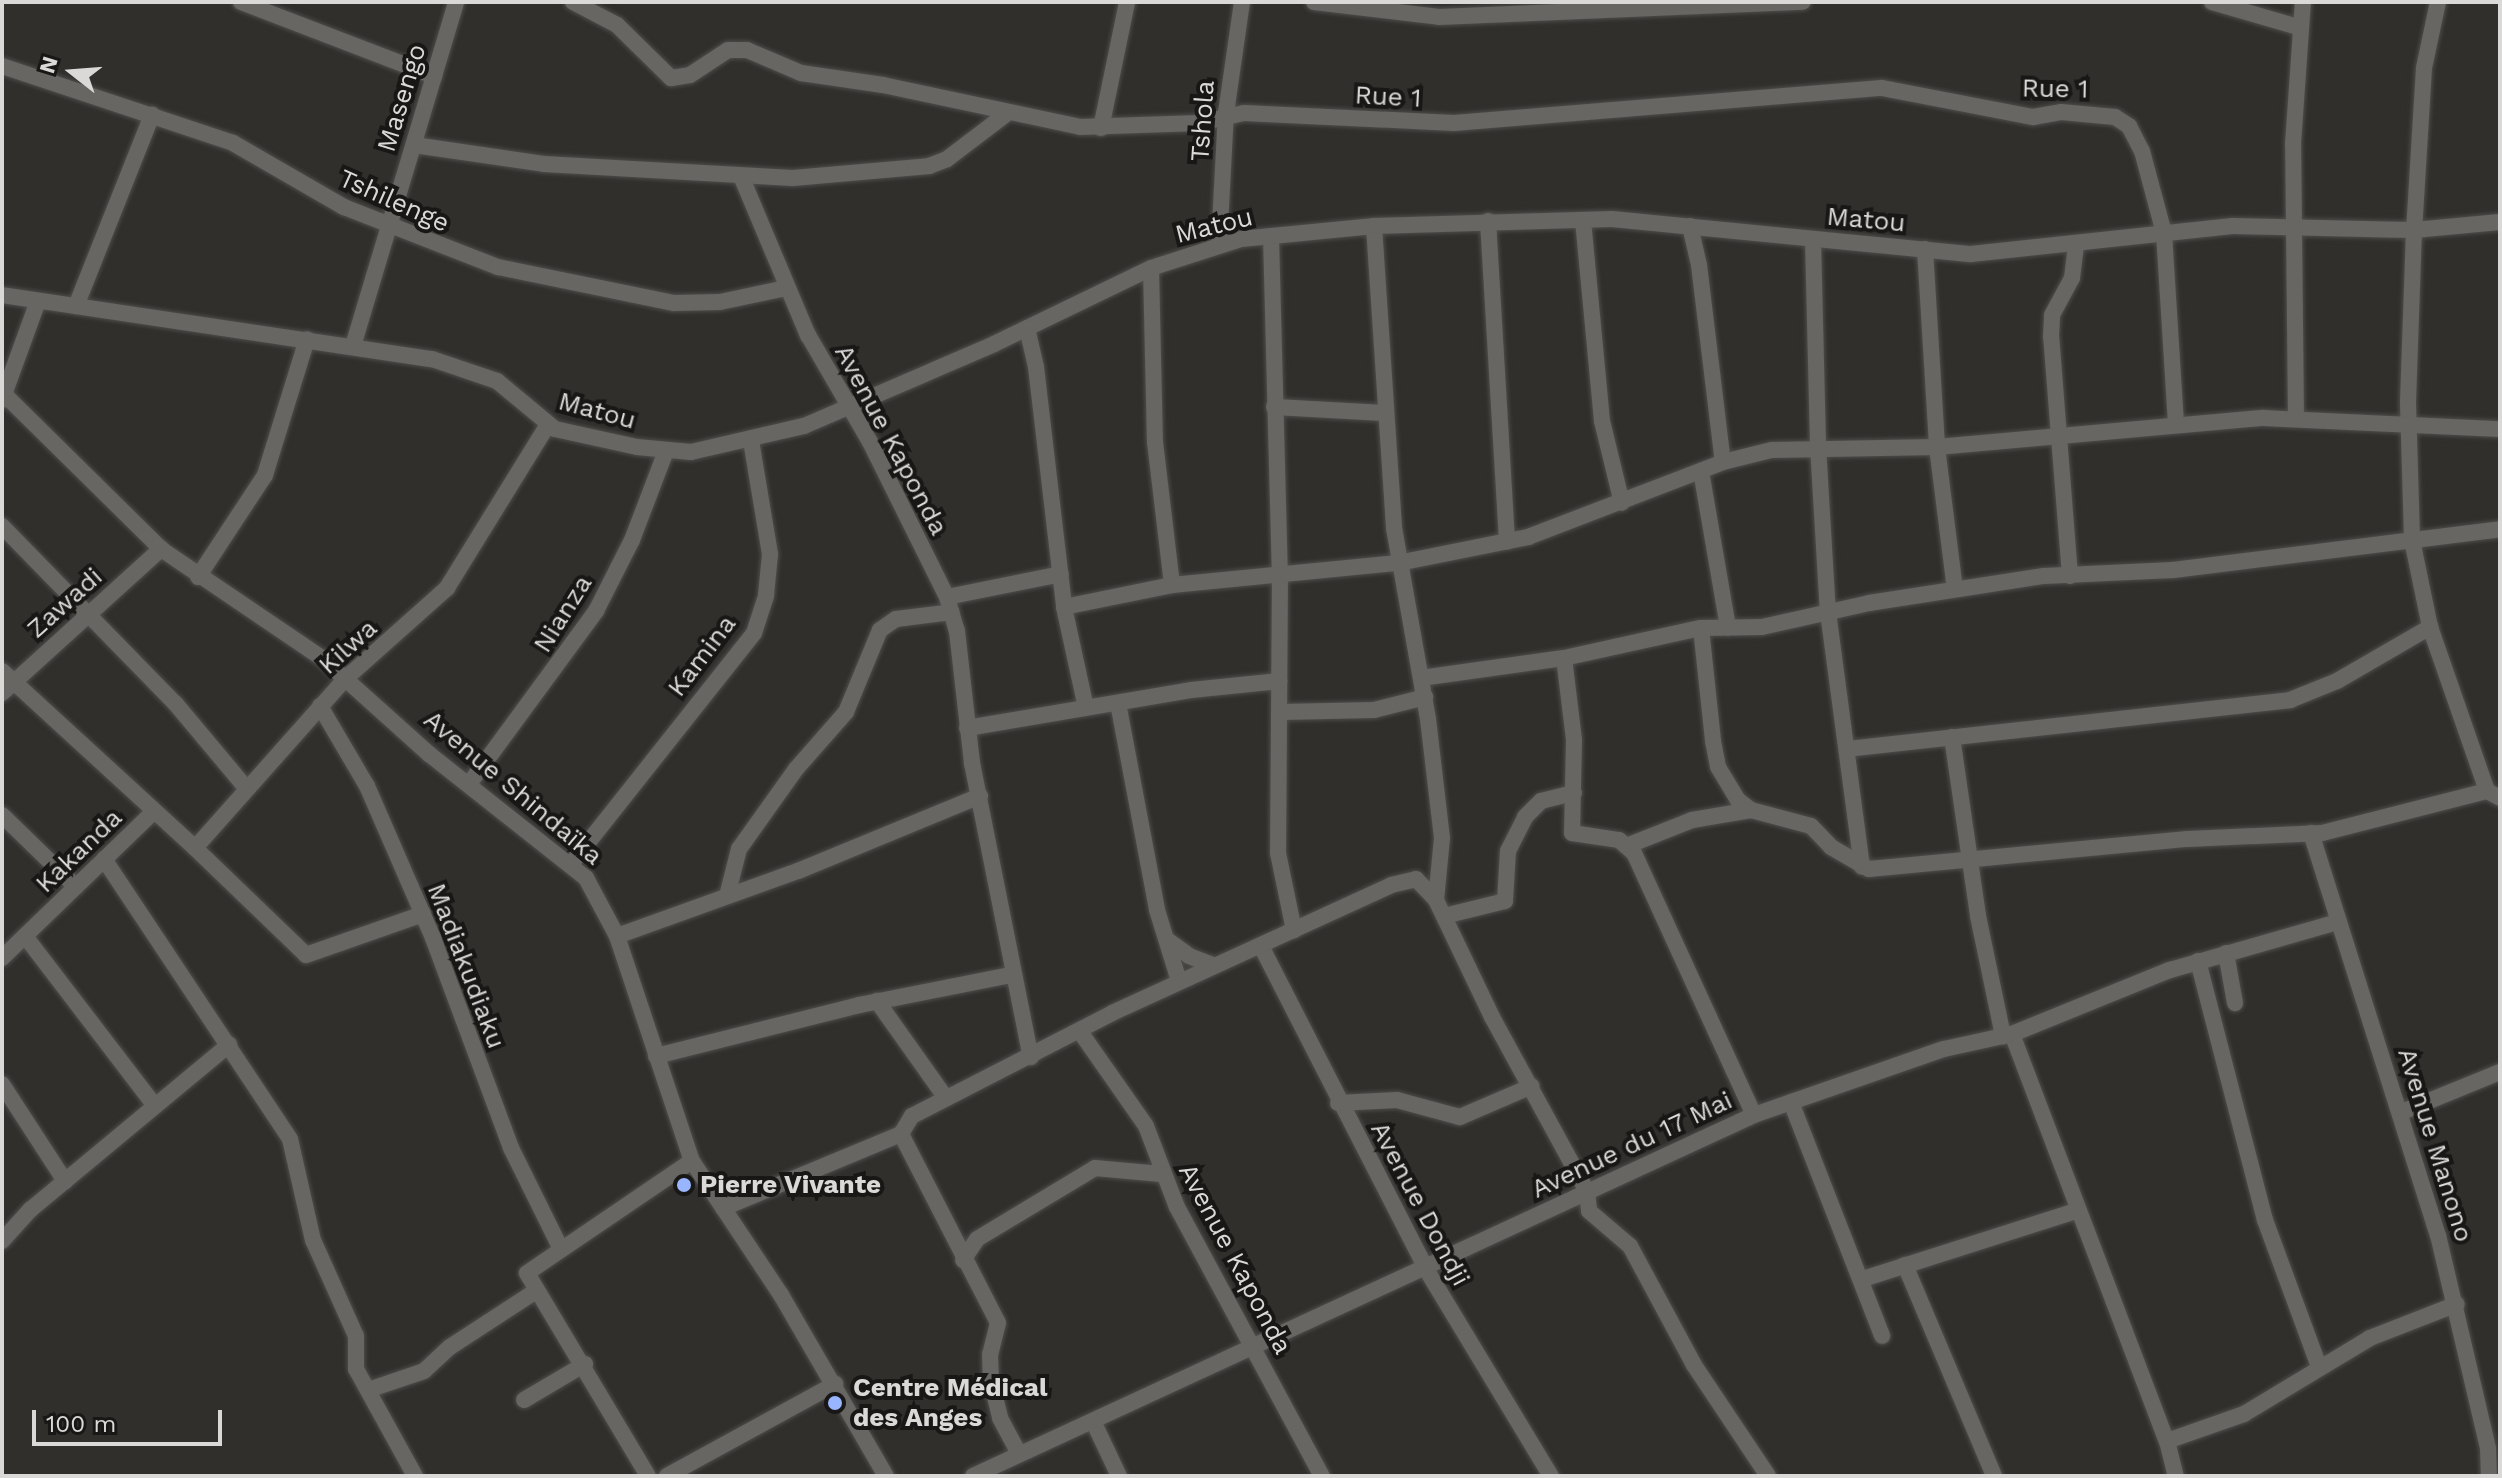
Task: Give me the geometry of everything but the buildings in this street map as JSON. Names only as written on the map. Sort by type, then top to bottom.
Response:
[{"type":"street","points":[[241,2],[434,76]]},
{"type":"street","name":"Masengo","points":[[353,346],[456,2]]},
{"type":"street","name":"Rue 1","points":[[573,2],[617,25],[671,78],[690,75],[728,50],[747,50],[801,73],[883,85],[1006,114],[1101,128],[1200,123],[1226,113],[1454,123],[1882,88],[2033,117],[2087,112],[2129,126],[2142,151],[2164,233]]},
{"type":"street","points":[[1101,128],[1127,2]]},
{"type":"street","name":"Tshola","points":[[1219,245],[1226,113],[1242,2]]},
{"type":"street","points":[[1314,2],[1439,17],[1803,2]]},
{"type":"street","points":[[2212,2],[2298,27]]},
{"type":"street","points":[[2296,418],[2294,228],[2298,27],[2303,2]]},
{"type":"street","points":[[1701,628],[1718,767],[1738,800],[1751,810],[1811,826],[1831,847],[1862,867],[2311,833],[2494,794],[2430,627],[2412,540],[2410,425],[2414,230],[2424,68],[2438,2]]},
{"type":"street","name":"Tshilenge","points":[[2,66],[253,152],[306,187],[388,227],[498,267],[644,300],[720,302],[786,288]]},
{"type":"street","points":[[414,145],[544,164],[793,178],[929,166],[947,159],[1006,114]]},
{"type":"street","points":[[76,306],[152,115]]},
{"type":"street","name":"Avenue Kaponda","points":[[741,176],[786,288],[950,604],[967,728],[1011,975],[1031,1057]]},
{"type":"street","points":[[1583,220],[1602,421],[1622,503]]},
{"type":"street","name":"Matou","points":[[2,295],[353,346],[484,374],[547,426],[666,451],[712,451],[751,441],[847,405],[1027,328],[1151,268],[1219,245],[1271,236],[1374,226],[1583,220],[1690,226],[1979,254],[2233,226],[2414,230],[2500,222]]},
{"type":"street","points":[[1488,221],[1507,541]]},
{"type":"street","points":[[1374,226],[1398,563],[1425,697],[1443,856],[1436,900]]},
{"type":"street","points":[[1690,226],[1699,265],[1723,462]]},
{"type":"street","points":[[2164,233],[2176,424]]},
{"type":"street","points":[[1271,236],[1280,573],[1278,853],[1294,930]]},
{"type":"street","points":[[1813,239],[1818,446],[1828,612],[1862,867]]},
{"type":"street","points":[[2070,576],[2052,315],[2072,278],[2076,245]]},
{"type":"street","points":[[1925,249],[1937,447],[1955,589]]},
{"type":"street","points":[[1151,268],[1155,442],[1172,585]]},
{"type":"street","points":[[4,398],[38,301]]},
{"type":"street","points":[[1027,328],[1064,607],[1086,708]]},
{"type":"street","points":[[198,577],[265,475],[307,339]]},
{"type":"street","name":"Avenue Shindaïka","points":[[4,398],[161,549],[198,577],[295,638],[469,784],[571,864],[593,886],[617,936],[692,1161],[835,1384],[886,1476]]},
{"type":"street","points":[[1274,407],[1385,413]]},
{"type":"street","points":[[1064,607],[1172,585],[1398,563],[1507,541],[1622,503],[1723,462],[1818,446],[1937,447],[2060,433],[2296,418],[2500,429]]},
{"type":"street","name":"Kilwa","points":[[195,848],[345,679],[447,588],[547,426]]},
{"type":"street","name":"Kamina","points":[[571,864],[754,633],[766,595],[770,554],[751,441]]},
{"type":"street","name":"Nianza","points":[[469,784],[596,611],[632,540],[666,451]]},
{"type":"street","points":[[1701,471],[1728,628]]},
{"type":"street","points":[[2,526],[89,614],[247,789]]},
{"type":"street","points":[[1421,678],[1564,658],[1701,628],[1728,628],[1955,589],[2070,576],[2173,570],[2500,529]]},
{"type":"street","name":"Zawadi","points":[[6,682],[89,614],[161,549]]},
{"type":"street","points":[[727,896],[739,849],[796,769],[846,712],[880,630],[896,619],[1061,574]]},
{"type":"street","points":[[1847,749],[2290,700],[2337,681],[2430,627]]},
{"type":"street","points":[[1564,658],[1574,793],[1574,836],[1629,845],[1692,820],[1751,810]]},
{"type":"street","points":[[967,728],[1280,681]]},
{"type":"street","points":[[6,682],[195,848],[306,955],[423,914]]},
{"type":"street","points":[[1281,712],[1374,710],[1425,697]]},
{"type":"street","points":[[1118,703],[1164,937],[1179,981]]},
{"type":"street","name":"Madiakudiaku","points":[[320,706],[367,786],[423,914],[511,1148],[560,1247]]},
{"type":"street","points":[[1952,737],[1971,859],[2008,1035],[2167,1441],[2176,1476]]},
{"type":"street","points":[[1444,916],[1505,901],[1508,851],[1525,817],[1541,801],[1574,793]]},
{"type":"street","points":[[617,936],[980,796]]},
{"type":"street","name":"Kakanda","points":[[2,958],[154,811]]},
{"type":"street","points":[[2,815],[76,887]]},
{"type":"street","name":"Avenue Manono","points":[[2311,833],[2337,922],[2402,1112],[2457,1304],[2489,1476]]},
{"type":"street","points":[[1629,845],[1754,1115]]},
{"type":"street","points":[[104,859],[290,1139],[313,1240],[348,1308],[356,1336],[354,1364],[415,1476]]},
{"type":"street","points":[[723,1208],[901,1134],[909,1119],[946,1098],[1081,1033],[1179,981],[1409,879],[1419,880],[1436,900],[1587,1191],[1589,1211],[1630,1246],[1694,1365],[1768,1476]]},
{"type":"street","name":"Avenue du 17 Mai","points":[[973,1476],[1018,1452],[1093,1421],[1253,1344],[1426,1269],[1754,1115],[1921,1056],[2008,1035],[2198,961],[2337,922]]},
{"type":"street","points":[[25,936],[154,1105]]},
{"type":"street","points":[[1164,937],[1189,956],[1213,965]]},
{"type":"street","name":"Avenue Dondji","points":[[1261,946],[1338,1103],[1426,1269],[1551,1476]]},
{"type":"street","points":[[2226,953],[2235,1003]]},
{"type":"street","points":[[2198,961],[2265,1220],[2319,1367]]},
{"type":"street","points":[[656,1056],[877,1001],[1011,975]]},
{"type":"street","points":[[877,1001],[946,1098]]},
{"type":"street","name":"Avenue Kaponda","points":[[1081,1033],[1146,1126],[1161,1174],[1322,1476]]},
{"type":"street","points":[[2,1241],[65,1181],[229,1045]]},
{"type":"street","points":[[2402,1112],[2500,1072]]},
{"type":"street","points":[[2,1084],[65,1181]]},
{"type":"street","points":[[1338,1103],[1397,1100],[1460,1117],[1532,1086]]},
{"type":"street","points":[[1791,1102],[1863,1279],[1882,1336]]},
{"type":"street","points":[[901,1134],[998,1323],[990,1354],[991,1381],[1000,1418],[1018,1452]]},
{"type":"street","points":[[648,1476],[585,1364],[536,1291],[528,1269],[692,1161]]},
{"type":"street","points":[[963,1260],[977,1239],[1095,1168],[1161,1174]]},
{"type":"street","points":[[1863,1279],[2076,1211]]},
{"type":"street","points":[[1905,1265],[1994,1476]]},
{"type":"street","points":[[368,1390],[424,1371],[450,1347],[536,1291]]},
{"type":"street","points":[[2167,1441],[2244,1414],[2380,1333],[2457,1304]]},
{"type":"street","points":[[524,1400],[585,1364]]},
{"type":"street","points":[[667,1476],[835,1384]]},
{"type":"street","points":[[1093,1421],[1119,1476]]},
{"type":"place","name":"Pierre Vivante","points":[[684,1185]]},
{"type":"place","name":"Centre Médical des Anges","points":[[835,1403]]}]
